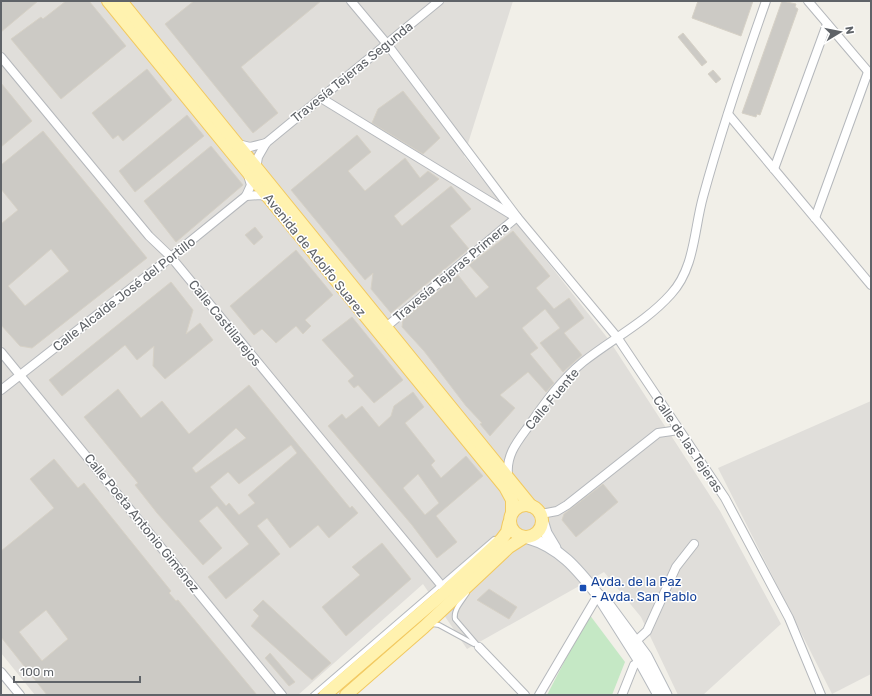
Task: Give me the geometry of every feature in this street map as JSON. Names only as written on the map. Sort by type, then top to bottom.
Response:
[{"type":"main road","name":"Avenida de Adolfo Suarez","points":[[108,1],[386,327],[508,475],[531,506]]},
{"type":"main road","name":"Avenida de Adolfo Suarez","points":[[121,1],[238,144],[268,198],[505,487],[512,500],[511,518]]},
{"type":"main road","points":[[326,695],[443,587],[504,537],[511,518],[520,506],[531,506],[541,517],[548,538],[559,552],[575,566],[598,595],[659,695]]},
{"type":"main road","points":[[346,695],[424,627],[509,548],[526,538],[533,536],[540,530],[541,517]]},
{"type":"main road","points":[[511,518],[515,534],[543,543],[559,552]]},
{"type":"main road","points":[[598,595],[604,599],[636,641],[651,665],[666,695]]},
{"type":"street","name":"Calle de las Tejeras","points":[[351,1],[387,44],[517,217],[617,337],[725,498],[789,618],[821,695]]},
{"type":"street","name":"Travesía Tejeras Segunda","points":[[266,144],[439,1]]},
{"type":"street","name":"Calle Fuente","points":[[508,475],[509,458],[541,408],[582,363],[643,320],[672,293],[683,277],[690,259],[703,198],[728,114],[766,1]]},
{"type":"street","points":[[808,1],[869,74],[816,218]]},
{"type":"street","points":[[774,169],[827,24]]},
{"type":"street","name":"Calle Castillarejos","points":[[1,57],[149,236],[171,257],[443,587]]},
{"type":"street","points":[[321,98],[517,217]]},
{"type":"street","points":[[728,114],[870,282]]},
{"type":"street","points":[[238,144],[250,147],[266,144]]},
{"type":"street","points":[[266,144],[251,169],[251,185],[246,196],[261,195],[268,198]]},
{"type":"street","name":"Calle Alcalde José del Portillo","points":[[1,390],[171,257],[246,196]]},
{"type":"street","name":"Travesía Tejeras Primera","points":[[386,327],[517,217]]},
{"type":"street","name":"Calle Poeta Antonio Giménez","points":[[1,352],[282,695]]},
{"type":"street","points":[[541,517],[557,511],[567,505],[658,433],[679,430]]},
{"type":"street","points":[[636,641],[647,630],[676,567],[694,544]]},
{"type":"street","points":[[539,695],[598,595]]},
{"type":"street","points":[[479,646],[525,695]]},
{"type":"street","points":[[622,695],[634,665],[638,663],[642,665]]},
{"type":"street","points":[[1,672],[20,695]]},
{"type":"lane","points":[[313,695],[443,587],[459,588],[465,585],[509,548]]},
{"type":"lane","points":[[473,582],[454,615],[457,623],[479,646]]},
{"type":"lane","points":[[340,695],[350,686],[364,679],[374,665],[441,606],[446,599],[443,587]]},
{"type":"lane","points":[[424,627],[434,624],[439,625],[479,646]]},
{"type":"shaded area","points":[[1,1],[513,1],[464,156],[609,340],[720,511],[781,624],[703,695],[678,695],[641,617],[604,572],[467,649],[423,584],[298,695],[35,695],[1,653]]},
{"type":"shaded area","points":[[871,401],[871,674],[832,694],[718,468]]},
{"type":"green space","points":[[589,614],[625,662],[612,695],[547,695]]},
{"type":"building","points":[[1,1],[38,1],[1,32]]},
{"type":"building","points":[[66,1],[89,1],[126,46],[61,99],[11,39],[41,17],[43,19]]},
{"type":"building","points":[[194,1],[321,1],[241,67],[278,113],[253,133],[165,24]]},
{"type":"building","points":[[698,1],[753,1],[741,36],[692,18]]},
{"type":"building","points":[[782,1],[796,4],[795,7],[798,9],[760,115],[757,114],[756,117],[742,113]]},
{"type":"building","points":[[683,33],[707,62],[702,66],[678,37]]},
{"type":"building","points":[[147,69],[172,100],[123,141],[118,135],[113,139],[92,113]]},
{"type":"building","points":[[713,70],[721,79],[716,83],[708,74]]},
{"type":"building","points":[[1,83],[32,121],[1,147]]},
{"type":"building","points":[[403,91],[440,138],[423,154],[372,123],[378,109]]},
{"type":"building","points":[[187,115],[204,136],[135,192],[119,171]]},
{"type":"building","points":[[43,131],[147,258],[32,348],[20,346],[1,325],[1,224],[18,210],[1,189],[1,165]],"holes":[[[51,249],[69,271],[25,306],[8,286]]]},
{"type":"building","points":[[357,135],[371,152],[348,171],[365,191],[405,158],[420,178],[428,171],[439,179],[394,216],[402,226],[451,186],[471,209],[450,226],[469,249],[391,313],[371,289],[373,273],[365,280],[291,190]]},
{"type":"building","points":[[211,146],[243,185],[176,242],[144,201]]},
{"type":"building","points":[[255,227],[263,237],[254,245],[245,235]]},
{"type":"building","points":[[513,231],[550,276],[536,288],[554,309],[569,298],[584,318],[564,333],[582,355],[563,372],[540,343],[560,328],[545,309],[522,328],[538,348],[530,354],[554,383],[546,392],[528,372],[500,395],[515,408],[490,436],[480,424],[482,423],[466,406],[424,351],[402,327],[403,320],[458,275],[476,298],[489,287],[469,265]]},
{"type":"building","points":[[296,250],[333,295],[305,320],[311,326],[303,334],[296,326],[276,343],[262,329],[254,335],[230,306]]},
{"type":"building","points":[[171,282],[193,310],[186,334],[200,323],[213,340],[165,379],[153,366],[154,346],[137,360],[125,345],[62,396],[49,380]]},
{"type":"building","points":[[352,317],[403,380],[374,403],[358,385],[354,388],[348,381],[354,376],[322,340]]},
{"type":"building","points":[[249,385],[350,508],[352,506],[358,513],[329,538],[318,525],[290,548],[267,518],[257,526],[280,554],[226,599],[208,577],[249,544],[217,506],[199,521],[222,548],[203,565],[157,513],[135,485],[138,483],[84,417],[118,389],[141,418],[162,401],[189,434]],"holes":[[[236,428],[246,438],[196,473],[192,468]],[[291,445],[297,453],[248,495],[255,503],[239,515],[229,503],[226,506],[210,487],[228,472],[239,484]]]},
{"type":"building","points":[[413,392],[424,407],[405,423],[435,461],[431,465],[441,478],[466,456],[483,476],[436,516],[457,542],[437,558],[412,525],[328,426],[342,414],[346,419],[362,406],[379,427],[391,416],[394,406]],"holes":[[[418,474],[439,503],[425,515],[403,488]]]},
{"type":"building","points":[[54,459],[78,488],[84,483],[171,591],[169,593],[176,601],[178,600],[257,695],[47,695],[1,637],[1,551],[54,508],[30,479]],"holes":[[[46,610],[68,639],[42,661],[19,632]]]},
{"type":"building","points":[[603,484],[618,502],[576,537],[562,520],[564,514]]},
{"type":"building","points":[[382,543],[411,579],[346,636],[322,607],[360,575],[352,567]]},
{"type":"building","points":[[489,589],[517,607],[509,619],[477,600]]},
{"type":"building","points":[[263,600],[331,663],[312,680],[251,626],[259,616],[253,610]]},
{"type":"building","points":[[270,653],[295,682],[289,686],[265,658]]},
{"type":"place","name":"Avda. de la Paz - Avda. San Pablo","points":[[583,588]]}]
